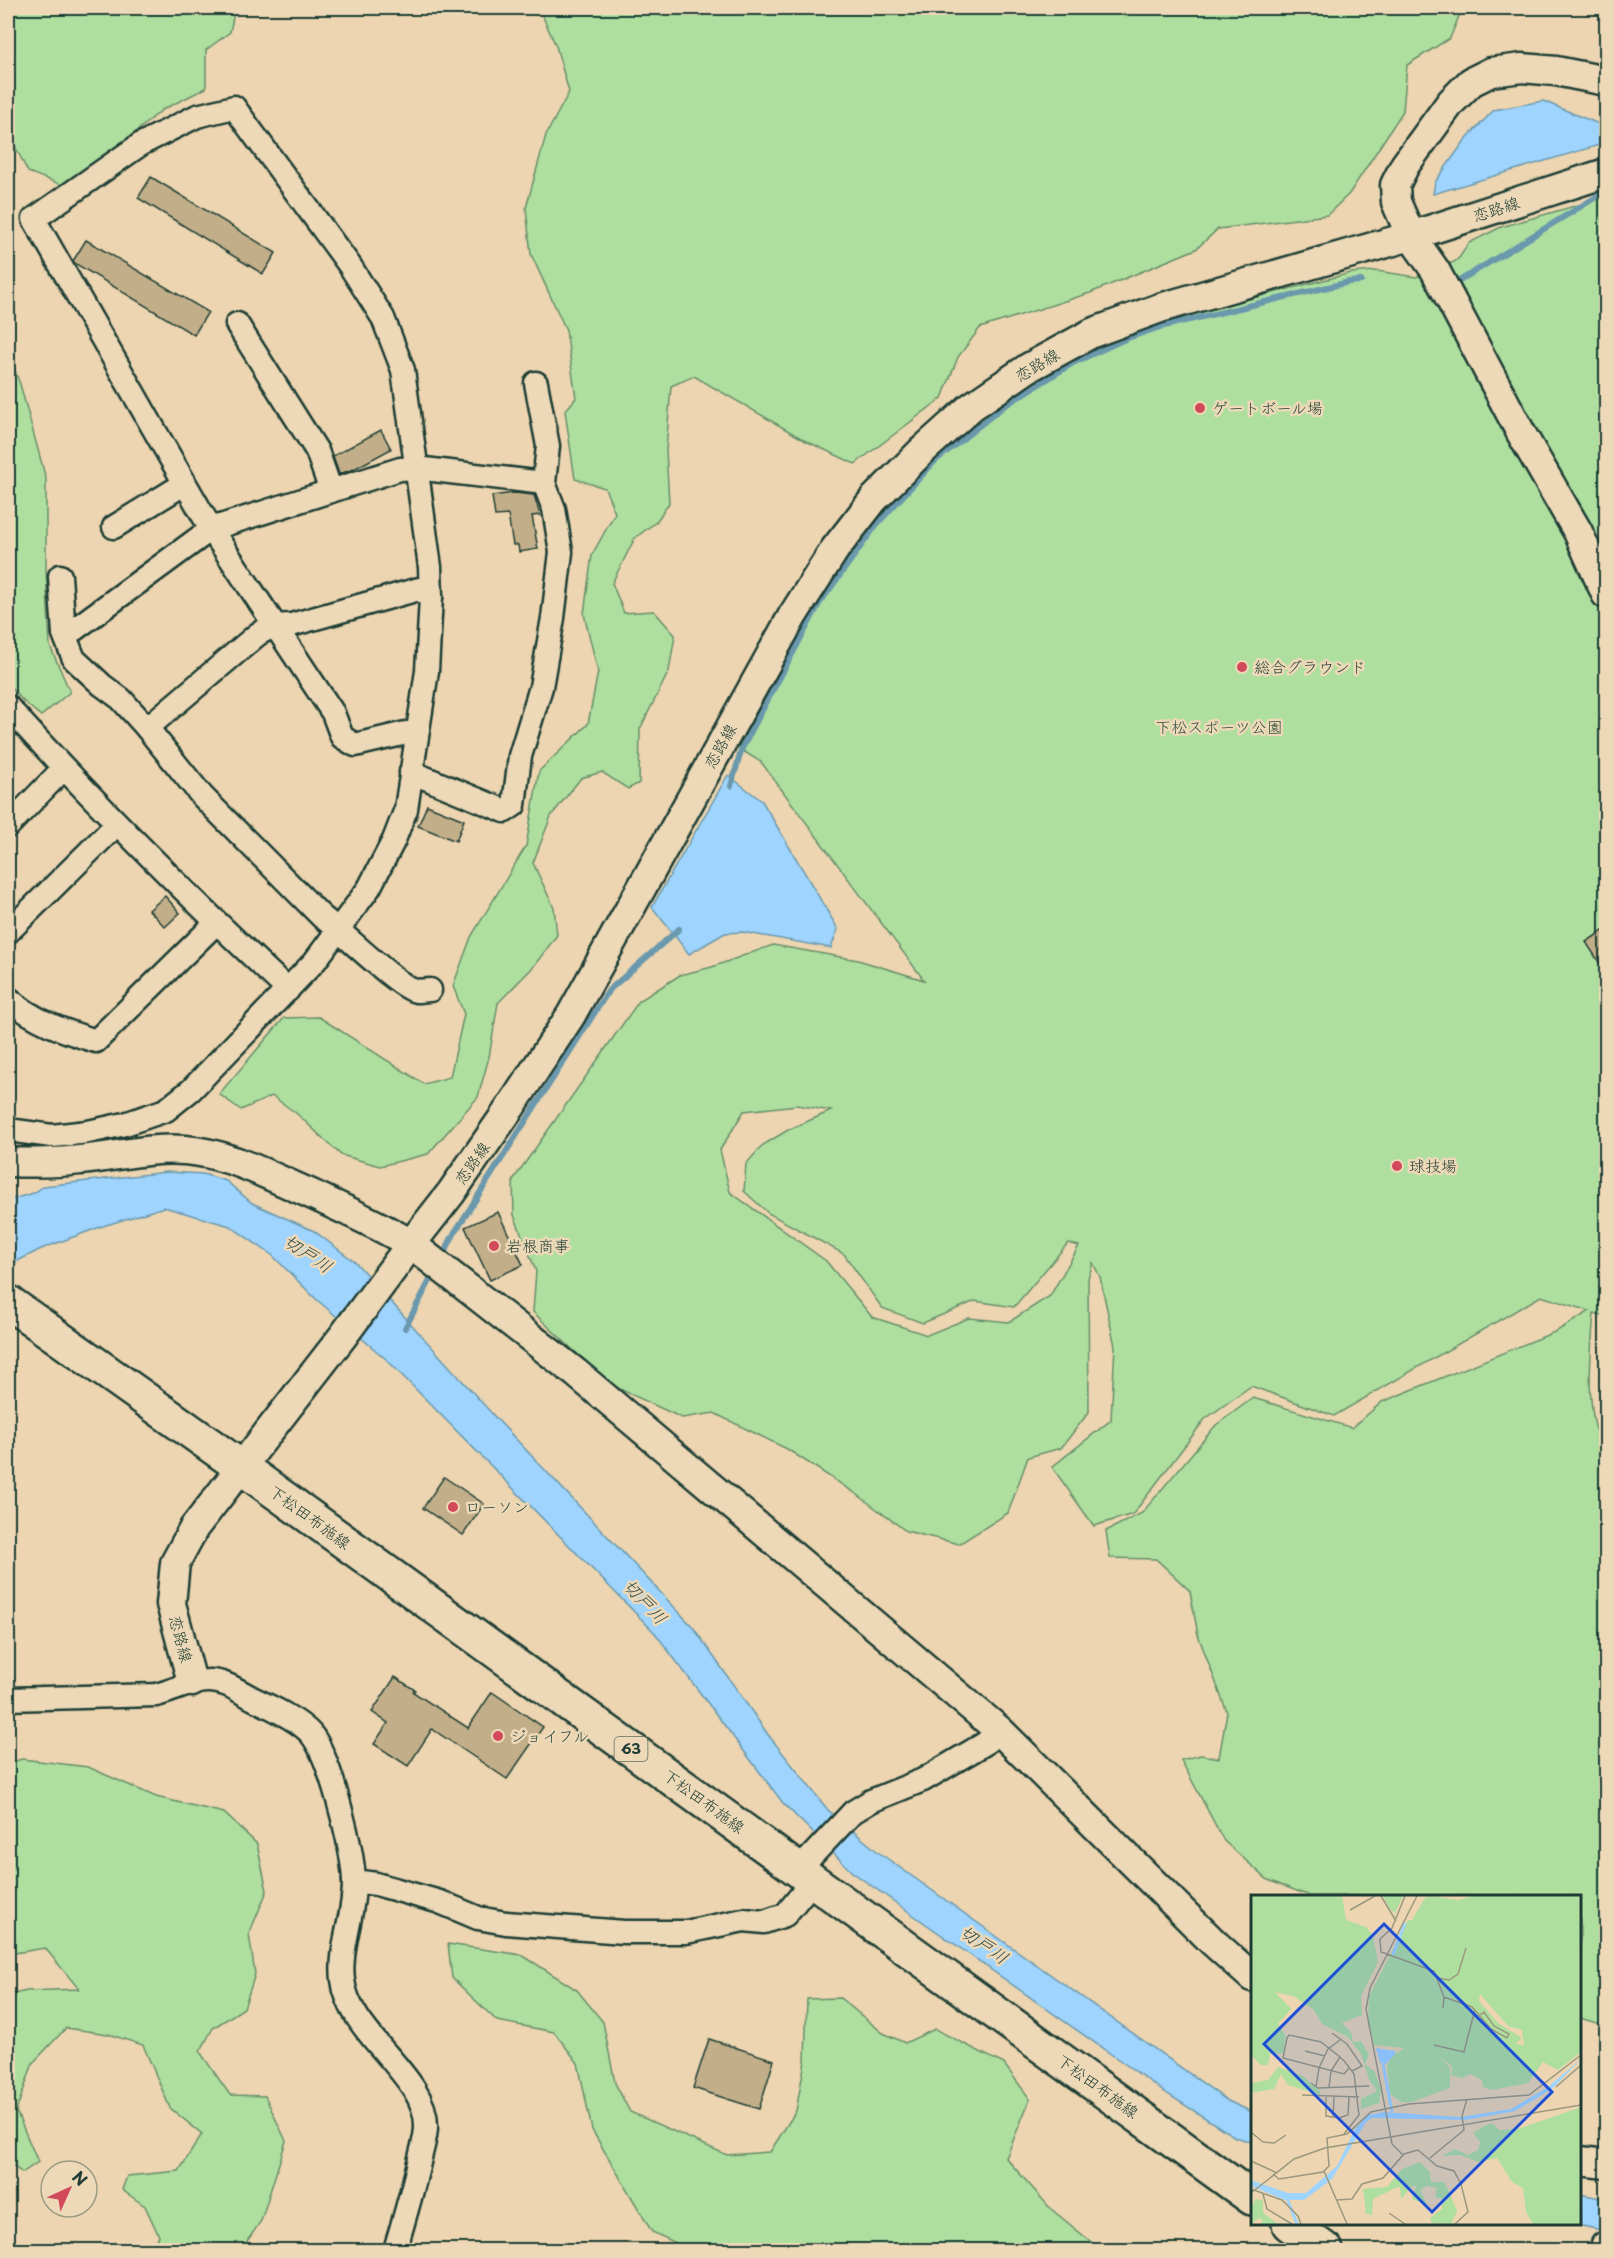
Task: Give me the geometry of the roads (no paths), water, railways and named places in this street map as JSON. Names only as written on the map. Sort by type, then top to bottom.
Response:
[{"type":"main road","name":"下松田布施線","points":[[8,1302],[241,1467],[810,1861],[1251,2197]]},
{"type":"main road","points":[[1292,2225],[1326,2250]]},
{"type":"street","points":[[1606,81],[1556,71],[1522,68],[1491,72],[1471,82],[1450,102],[1405,165],[1395,184],[1396,202],[1411,236],[1436,270],[1521,433],[1578,532],[1606,594]]},
{"type":"street","points":[[8,1130],[52,1136],[88,1132],[124,1124],[166,1110],[191,1090],[315,962],[369,888],[394,840],[406,808],[427,671],[431,597],[430,567],[402,370],[383,318],[350,266],[234,107],[197,116],[141,144],[34,219],[184,484],[273,626],[333,713],[342,737],[355,745],[406,733],[416,734]]},
{"type":"street","name":"恋路線","points":[[192,1682],[171,1604],[175,1563],[194,1528],[451,1193],[571,1015],[793,615],[835,549],[874,499],[971,407],[1028,368],[1092,333],[1160,308],[1411,236],[1606,173]]},
{"type":"street","points":[[237,324],[317,451],[331,491]]},
{"type":"street","points":[[411,772],[505,811],[513,805],[519,756],[541,687],[561,552],[554,509],[544,483],[548,446],[536,383]]},
{"type":"street","points":[[64,634],[75,629],[211,529],[400,469],[416,468],[544,483]]},
{"type":"street","points":[[114,527],[184,484]]},
{"type":"street","points":[[60,576],[64,634],[74,659],[121,699],[202,796],[322,917],[339,929],[391,976],[414,991],[430,990]]},
{"type":"street","points":[[147,728],[258,634],[273,626],[291,625],[419,589],[431,597]]},
{"type":"street","points":[[8,707],[63,769],[117,824],[216,923],[288,990]]},
{"type":"street","points":[[8,826],[63,769]]},
{"type":"street","points":[[8,932],[117,824]]},
{"type":"street","points":[[8,998],[29,1015],[96,1041],[216,923]]},
{"type":"street","points":[[8,1162],[80,1160],[147,1151],[183,1149],[214,1154],[265,1173],[353,1213],[411,1244],[576,1373],[1000,1731],[1213,1942],[1251,1976]]},
{"type":"street","points":[[8,1699],[156,1695],[171,1692],[192,1682],[209,1680],[226,1684],[276,1710],[309,1732],[321,1746],[330,1771],[351,1858],[354,1881],[353,1910],[343,1952],[343,1981],[346,1992],[365,2031],[422,2103],[426,2127],[413,2188],[395,2250]]},
{"type":"street","points":[[354,1881],[376,1884],[440,1902],[478,1918],[506,1923],[624,1932],[686,1932],[744,1920],[764,1922],[785,1915],[803,1893],[810,1861],[853,1812],[871,1801],[923,1780],[984,1744],[1000,1731]]},
{"type":"street","points":[[1581,2161],[1606,2164]]},
{"type":"water","points":[[1543,101],[1606,127],[1606,143],[1433,194],[1435,182],[1466,139],[1494,110]]},
{"type":"water","points":[[728,775],[762,801],[838,929],[831,948],[742,932],[725,933],[689,954],[652,907]]},
{"type":"water","name":"切戸川","points":[[167,1172],[203,1174],[226,1181],[252,1203],[314,1231],[355,1262],[495,1417],[693,1627],[769,1736],[828,1810],[878,1852],[1228,2101],[1251,2112],[1251,2142],[1235,2137],[1169,2095],[852,1872],[783,1803],[655,1633],[387,1360],[316,1299],[272,1255],[230,1226],[164,1207],[41,1249],[8,1266],[8,1200],[34,1193],[44,1186]]},
{"type":"water","points":[[1581,2194],[1606,2199],[1606,2231],[1578,2225],[1581,2225]]},
{"type":"waterway","points":[[1459,281],[1606,191]]},
{"type":"waterway","points":[[731,786],[742,748],[819,604],[877,524],[935,461],[1004,406],[1073,363],[1125,339],[1160,327],[1361,281]]},
{"type":"waterway","points":[[441,1259],[455,1232],[609,990],[679,929]]},
{"type":"waterway","points":[[405,1328],[435,1271]]},
{"type":"place","name":"ゲートボール場","points":[[1200,408]]},
{"type":"place","name":"総合グラウンド","points":[[1242,667]]},
{"type":"place","name":"球技場","points":[[1397,1166]]},
{"type":"place","name":"岩根商事","points":[[494,1246]]},
{"type":"place","name":"ローソン","points":[[453,1507]]},
{"type":"place","name":"ジョイフル","points":[[498,1736]]},
{"type":"park label","name":"下松スポーツ公園","points":[[1219,727]]}]
